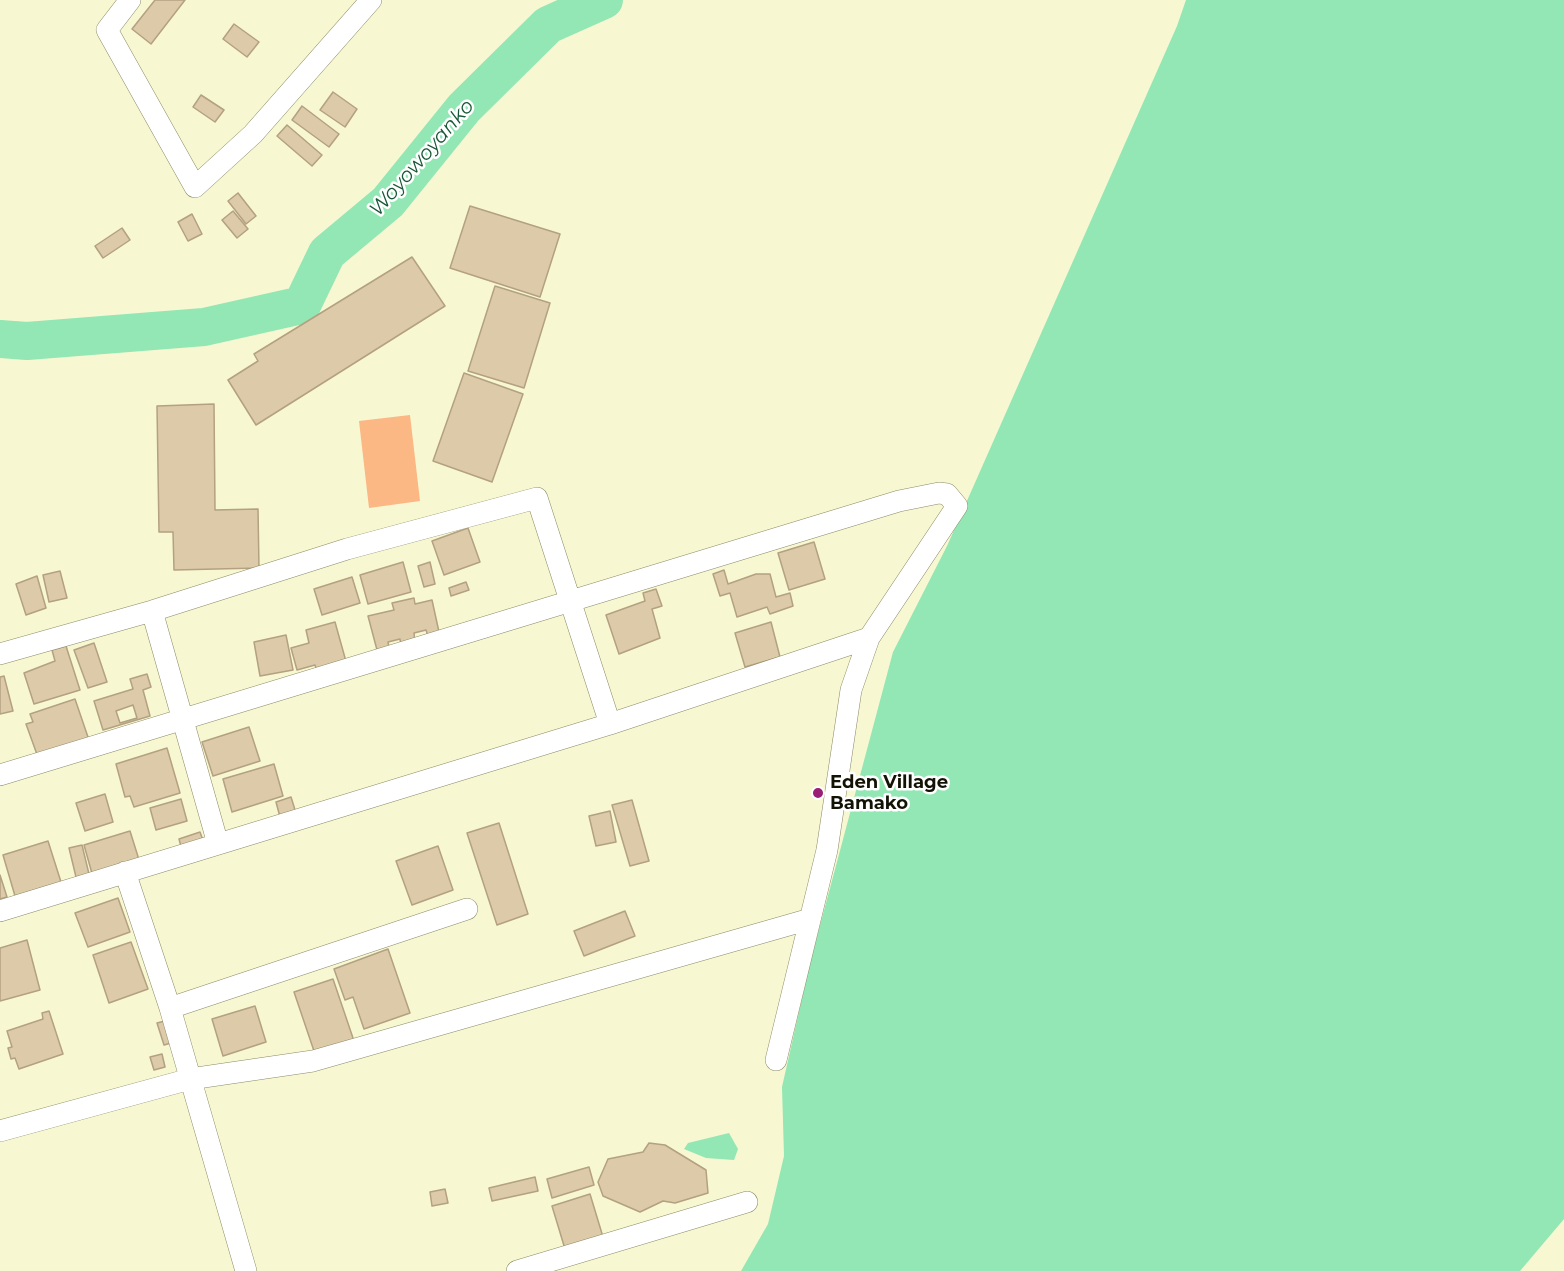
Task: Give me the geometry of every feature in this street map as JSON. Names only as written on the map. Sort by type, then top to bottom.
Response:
[{"type":"street","points":[[130,0],[107,30],[195,186],[253,134],[371,0]]},
{"type":"street","points":[[0,775],[899,501],[939,492],[947,494],[957,506],[869,638],[851,690],[827,850],[777,1060]]},
{"type":"street","points":[[0,654],[152,611],[347,549],[537,498],[610,724]]},
{"type":"street","points":[[152,611],[218,844]]},
{"type":"street","points":[[0,911],[610,724],[869,638]]},
{"type":"street","points":[[125,872],[170,1008],[246,1271]]},
{"type":"street","points":[[170,1008],[467,909]]},
{"type":"street","points":[[0,1131],[190,1079],[313,1061],[810,919]]},
{"type":"street","points":[[517,1271],[747,1202]]},
{"type":"shaded area","points":[[1186,0],[1564,0],[1564,1219],[1520,1271],[741,1271],[768,1224],[784,1156],[782,1087],[810,963],[893,652],[947,546],[1177,26]]},
{"type":"shaded area","points":[[410,415],[420,501],[369,508],[359,421]]},
{"type":"shaded area","points":[[729,1133],[738,1149],[734,1160],[706,1158],[684,1149],[688,1143]]},
{"type":"building","points":[[155,0],[185,0],[151,44],[132,29]]},
{"type":"building","points":[[234,24],[259,42],[247,57],[223,39]]},
{"type":"building","points":[[333,92],[357,109],[345,127],[320,110]]},
{"type":"building","points":[[201,95],[224,110],[215,122],[193,107]]},
{"type":"building","points":[[302,106],[339,134],[329,147],[292,120]]},
{"type":"building","points":[[287,125],[322,155],[312,166],[277,136]]},
{"type":"building","points":[[238,193],[256,216],[246,224],[228,201]]},
{"type":"building","points":[[470,206],[560,234],[540,297],[450,268]]},
{"type":"building","points":[[233,211],[248,229],[237,238],[222,220]]},
{"type":"building","points":[[192,214],[202,234],[188,241],[178,222]]},
{"type":"building","points":[[122,228],[130,240],[103,258],[95,246]]},
{"type":"building","points":[[412,257],[445,306],[256,425],[228,380],[258,361],[254,354]]},
{"type":"building","points":[[495,286],[550,303],[524,388],[468,371]]},
{"type":"building","points":[[464,373],[523,394],[492,482],[433,461]]},
{"type":"building","points":[[214,404],[215,510],[258,509],[259,568],[174,570],[173,532],[159,532],[157,406]]},
{"type":"building","points":[[468,528],[480,562],[444,575],[432,541]]},
{"type":"building","points":[[814,542],[825,579],[789,590],[778,553]]},
{"type":"building","points":[[403,562],[411,592],[368,604],[360,575]]},
{"type":"building","points":[[430,562],[435,584],[424,587],[418,566]]},
{"type":"building","points":[[724,570],[728,584],[756,574],[770,574],[776,597],[790,593],[793,606],[770,614],[767,607],[737,617],[730,593],[720,596],[713,574]]},
{"type":"building","points":[[60,571],[67,598],[49,602],[43,575]]},
{"type":"building","points":[[37,576],[46,608],[26,615],[16,584]]},
{"type":"building","points":[[352,577],[360,603],[322,615],[314,589]]},
{"type":"building","points":[[466,582],[469,590],[451,596],[449,588]]},
{"type":"building","points":[[656,589],[662,606],[652,609],[660,638],[619,654],[606,615],[645,601],[643,593]]},
{"type":"building","points":[[414,598],[415,604],[432,600],[439,632],[428,636],[426,630],[414,633],[415,642],[401,646],[400,639],[388,642],[389,647],[377,650],[368,616],[394,610],[392,603]]},
{"type":"building","points":[[335,622],[347,665],[318,674],[315,665],[297,670],[291,648],[309,643],[306,630]]},
{"type":"building","points":[[771,622],[780,657],[745,667],[735,633]]},
{"type":"building","points":[[286,635],[293,670],[260,676],[254,642]]},
{"type":"building","points":[[94,643],[107,682],[88,688],[74,650]]},
{"type":"building","points":[[66,646],[80,690],[34,704],[24,673],[55,661],[52,650]]},
{"type":"building","points":[[147,674],[151,687],[143,690],[150,716],[103,730],[94,701],[133,689],[130,679]],"holes":[[[133,705],[137,718],[120,723],[116,711]]]},
{"type":"building","points":[[4,676],[13,711],[0,714],[0,677]]},
{"type":"building","points":[[75,699],[90,743],[39,760],[26,724],[33,722],[30,714]]},
{"type":"building","points":[[249,727],[260,761],[213,776],[202,742]]},
{"type":"building","points":[[167,748],[180,793],[134,807],[130,796],[125,797],[116,764]]},
{"type":"building","points":[[274,764],[283,796],[232,812],[223,779]]},
{"type":"building","points":[[105,794],[113,822],[85,831],[76,803]]},
{"type":"building","points":[[291,797],[296,813],[280,817],[276,802]]},
{"type":"building","points":[[181,799],[187,821],[156,830],[150,808]]},
{"type":"building","points":[[632,800],[649,861],[630,866],[612,805]]},
{"type":"building","points":[[610,811],[616,842],[596,846],[589,816]]},
{"type":"building","points":[[499,823],[528,914],[497,925],[467,833]]},
{"type":"building","points":[[130,831],[140,863],[93,877],[84,845]]},
{"type":"building","points":[[200,832],[204,843],[182,850],[179,839]]},
{"type":"building","points":[[48,841],[61,882],[15,896],[3,855]]},
{"type":"building","points":[[82,845],[89,874],[76,877],[69,848]]},
{"type":"building","points":[[438,846],[453,890],[412,905],[396,861]]},
{"type":"building","points":[[0,875],[7,897],[0,899]]},
{"type":"building","points":[[118,898],[130,932],[88,947],[75,913]]},
{"type":"building","points":[[625,911],[635,936],[584,956],[574,931]]},
{"type":"building","points":[[27,940],[40,990],[0,1001],[0,948]]},
{"type":"building","points":[[131,942],[148,989],[109,1003],[93,955]]},
{"type":"building","points":[[388,949],[410,1013],[364,1029],[353,997],[345,1000],[334,969]]},
{"type":"building","points":[[333,979],[354,1041],[315,1054],[294,992]]},
{"type":"building","points":[[255,1006],[266,1042],[223,1056],[212,1019]]},
{"type":"building","points":[[49,1011],[63,1054],[19,1069],[15,1058],[11,1059],[8,1048],[12,1047],[7,1031],[43,1019],[42,1013]]},
{"type":"building","points":[[169,1020],[175,1042],[164,1045],[157,1023]]},
{"type":"building","points":[[162,1054],[165,1067],[154,1070],[150,1057]]},
{"type":"building","points":[[649,1143],[665,1145],[706,1170],[708,1193],[675,1203],[663,1201],[640,1212],[603,1196],[598,1182],[608,1159],[643,1152]]},
{"type":"building","points":[[589,1167],[594,1185],[552,1198],[547,1179]]},
{"type":"building","points":[[535,1177],[538,1191],[492,1201],[489,1188]]},
{"type":"building","points":[[445,1189],[448,1203],[432,1206],[430,1192]]},
{"type":"building","points":[[590,1194],[603,1237],[565,1249],[552,1206]]},
{"type":"waterway","name":"Woyowoyanko","points":[[0,339],[27,341],[204,327],[302,305],[327,253],[388,202],[464,108],[548,25],[604,0]]},
{"type":"place","name":"Eden Village Bamako","points":[[818,793]]}]
